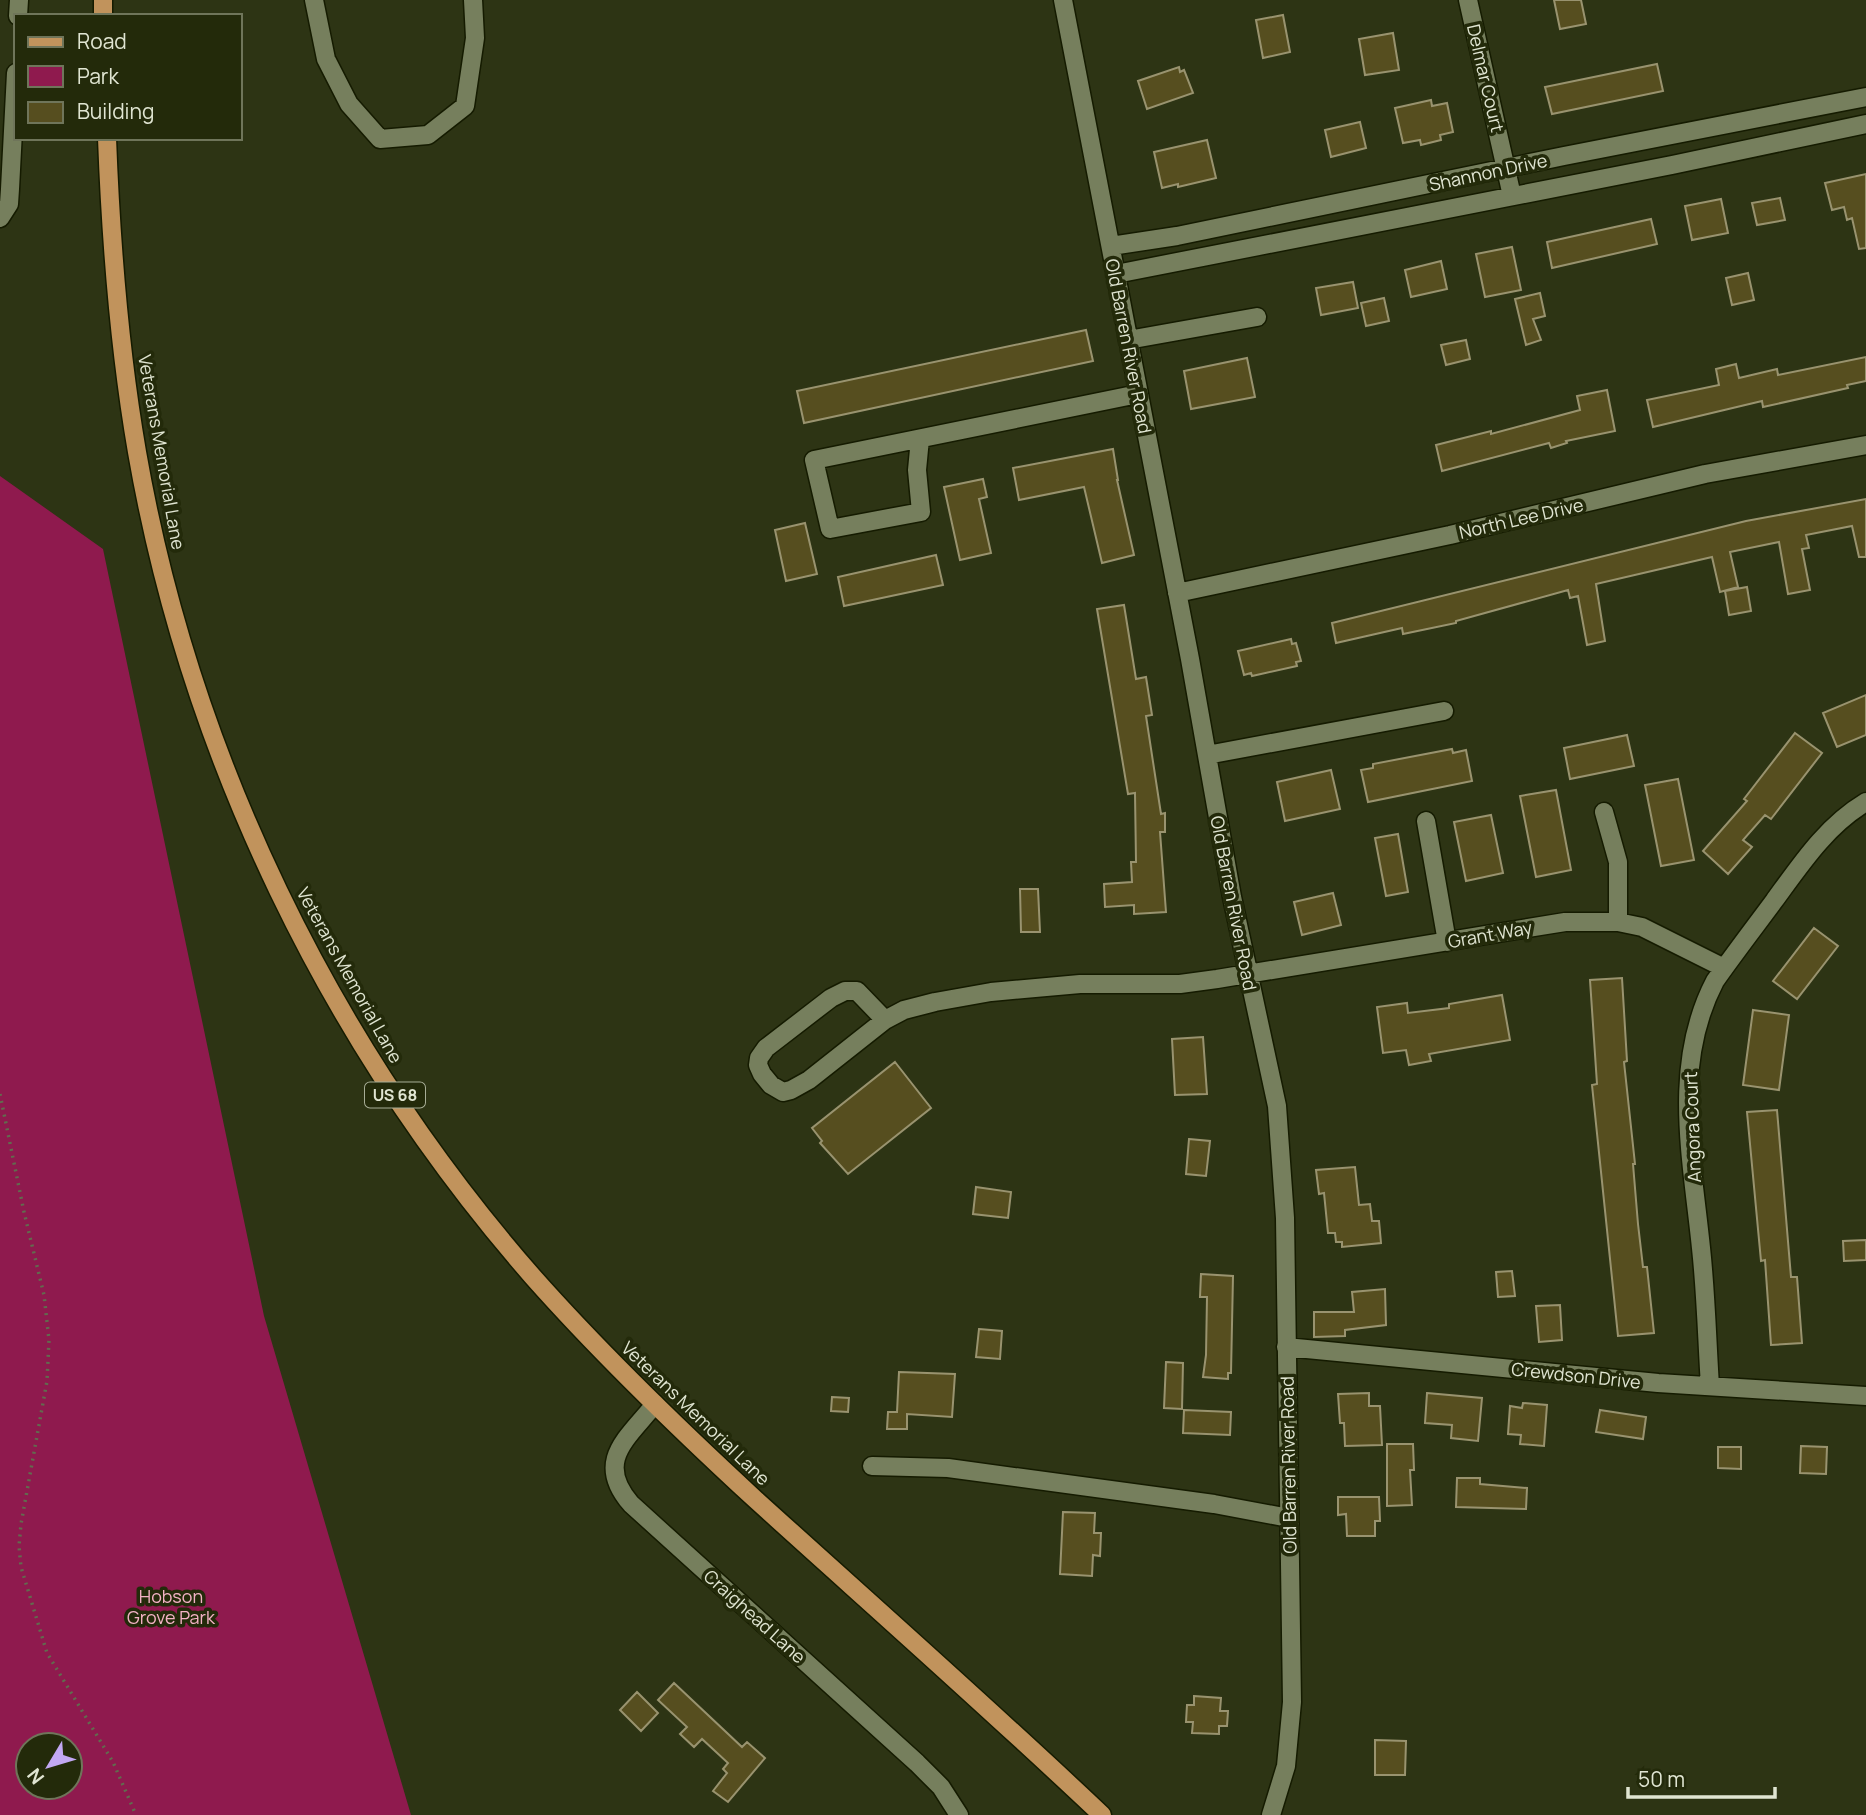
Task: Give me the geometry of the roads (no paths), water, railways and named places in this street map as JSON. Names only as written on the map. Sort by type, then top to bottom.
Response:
[{"type":"main road","name":"Veterans Memorial Lane","points":[[107,140],[116,294],[129,400],[156,544],[180,631],[207,718],[239,802],[315,962],[372,1062],[412,1121],[506,1245],[580,1329],[822,1561],[1102,1815]]},
{"type":"street","points":[[314,0],[326,59],[349,104],[380,139],[428,135],[465,106],[475,38],[473,0]]},
{"type":"street","name":"Old Barren River Road","points":[[1063,0],[1247,973],[1277,1106],[1285,1219],[1293,1649],[1291,1735],[1286,1766],[1271,1815]]},
{"type":"street","name":"Delmar Court","points":[[1468,0],[1512,196]]},
{"type":"street","name":"Shannon Drive","points":[[1111,246],[1177,236],[1866,97]]},
{"type":"street","points":[[0,218],[9,204],[14,112]]},
{"type":"street","points":[[1779,114],[1783,141]]},
{"type":"street","name":"Shannon Drive","points":[[1116,274],[1866,124]]},
{"type":"street","points":[[1309,209],[1315,236]]},
{"type":"street","points":[[1128,340],[1257,317]]},
{"type":"street","points":[[920,439],[917,470],[921,512],[830,529],[814,460],[1138,394]]},
{"type":"street","name":"North Lee Drive","points":[[1177,593],[1450,535],[1705,474],[1866,445]]},
{"type":"street","points":[[1207,755],[1444,711]]},
{"type":"street","name":"Angora Court","points":[[1710,1386],[1703,1261],[1690,1151],[1689,1075],[1696,1025],[1704,1003],[1724,968],[1822,837],[1842,818],[1866,802]]},
{"type":"street","points":[[1604,812],[1618,862],[1618,922]]},
{"type":"street","points":[[1426,821],[1447,942]]},
{"type":"street","name":"Grant Way","points":[[885,1020],[857,991],[845,991],[831,998],[766,1048],[758,1065],[762,1074],[777,1090],[791,1090],[809,1080],[885,1020],[904,1010],[977,994],[1080,984],[1180,984],[1353,959],[1538,925],[1592,920],[1618,922],[1662,936],[1724,968]]},
{"type":"street","name":"Crewdson Drive","points":[[1286,1347],[1710,1386],[1866,1396]]},
{"type":"street","name":"Craighead Lane","points":[[656,1404],[616,1453],[613,1472],[621,1492],[917,1763],[941,1787],[959,1815]]},
{"type":"street","points":[[873,1466],[948,1468],[1214,1504],[1289,1518]]},
{"type":"park label","name":"Hobson Grove Park","points":[[171,1606]]}]
